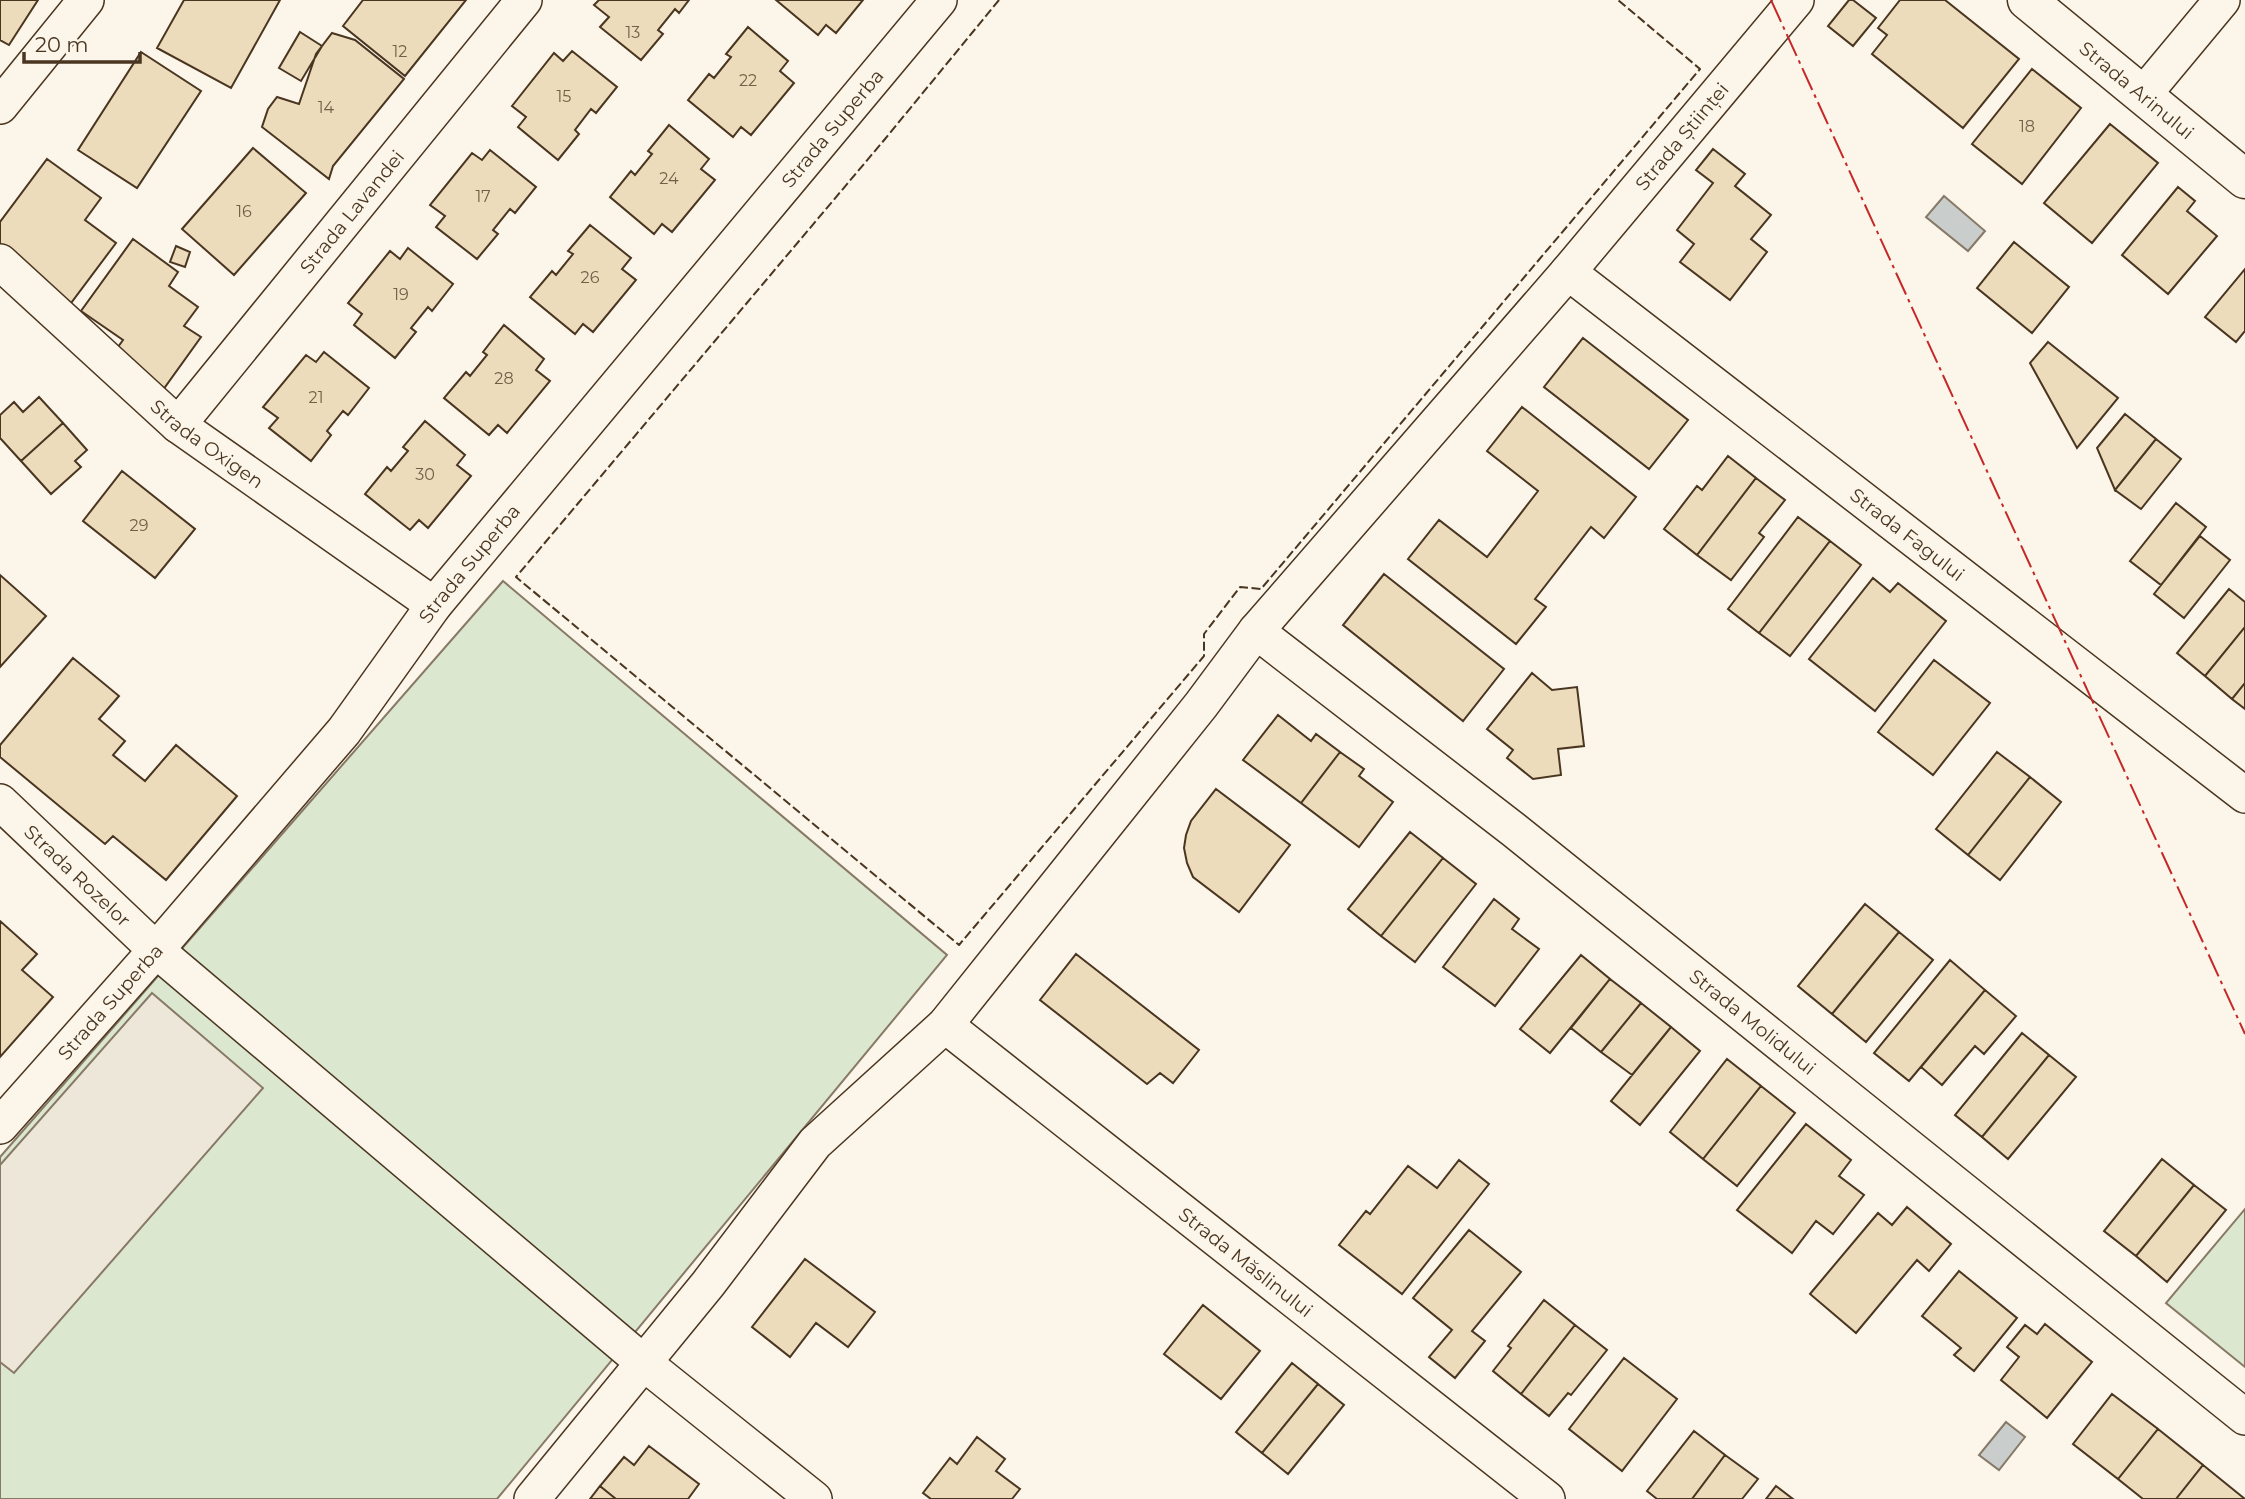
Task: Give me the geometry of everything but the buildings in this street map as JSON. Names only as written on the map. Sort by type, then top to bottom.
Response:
[{"type":"street","points":[[0,106],[86,0]]},
{"type":"street","name":"Strada Lavandei","points":[[178,425],[524,0]]},
{"type":"street","name":"Strada Superba","points":[[0,1126],[344,732],[434,605],[939,0]]},
{"type":"street","name":"Strada Științei","points":[[532,1499],[708,1284],[814,1143],[945,1025],[1201,705],[1256,631],[1568,272],[1796,0]]},
{"type":"street","name":"Strada Arinului","points":[[2027,0],[2245,179]]},
{"type":"street","points":[[2143,95],[2222,0]]},
{"type":"street","name":"Strada Oxigen","points":[[0,262],[178,425],[434,605]]},
{"type":"street","name":"Strada Fagului","points":[[1568,272],[2245,795]]},
{"type":"street","name":"Strada Molidului","points":[[1256,631],[1514,830],[2245,1417]]},
{"type":"street","name":"Strada Rozelor","points":[[0,802],[156,950],[644,1363],[814,1499]]},
{"type":"street","name":"Strada Măslinului","points":[[945,1025],[1547,1499]]},
{"type":"green space","points":[[503,581],[947,955],[497,1499],[0,1499],[0,1157]]},
{"type":"green space","points":[[2245,1209],[2245,1367],[2166,1303]]},
{"type":"shaded area","points":[[1944,196],[1985,231],[1968,251],[1926,217]]},
{"type":"shaded area","points":[[152,993],[263,1088],[14,1373],[0,1362],[0,1165]]},
{"type":"shaded area","points":[[2006,1422],[2025,1437],[1999,1470],[1979,1455]]},
{"type":"fence","points":[[999,0],[516,577],[959,945],[1204,656],[1204,634],[1240,587],[1261,589],[1700,69],[1618,0]]},
{"type":"power","points":[[1771,0],[2245,1034]]}]
